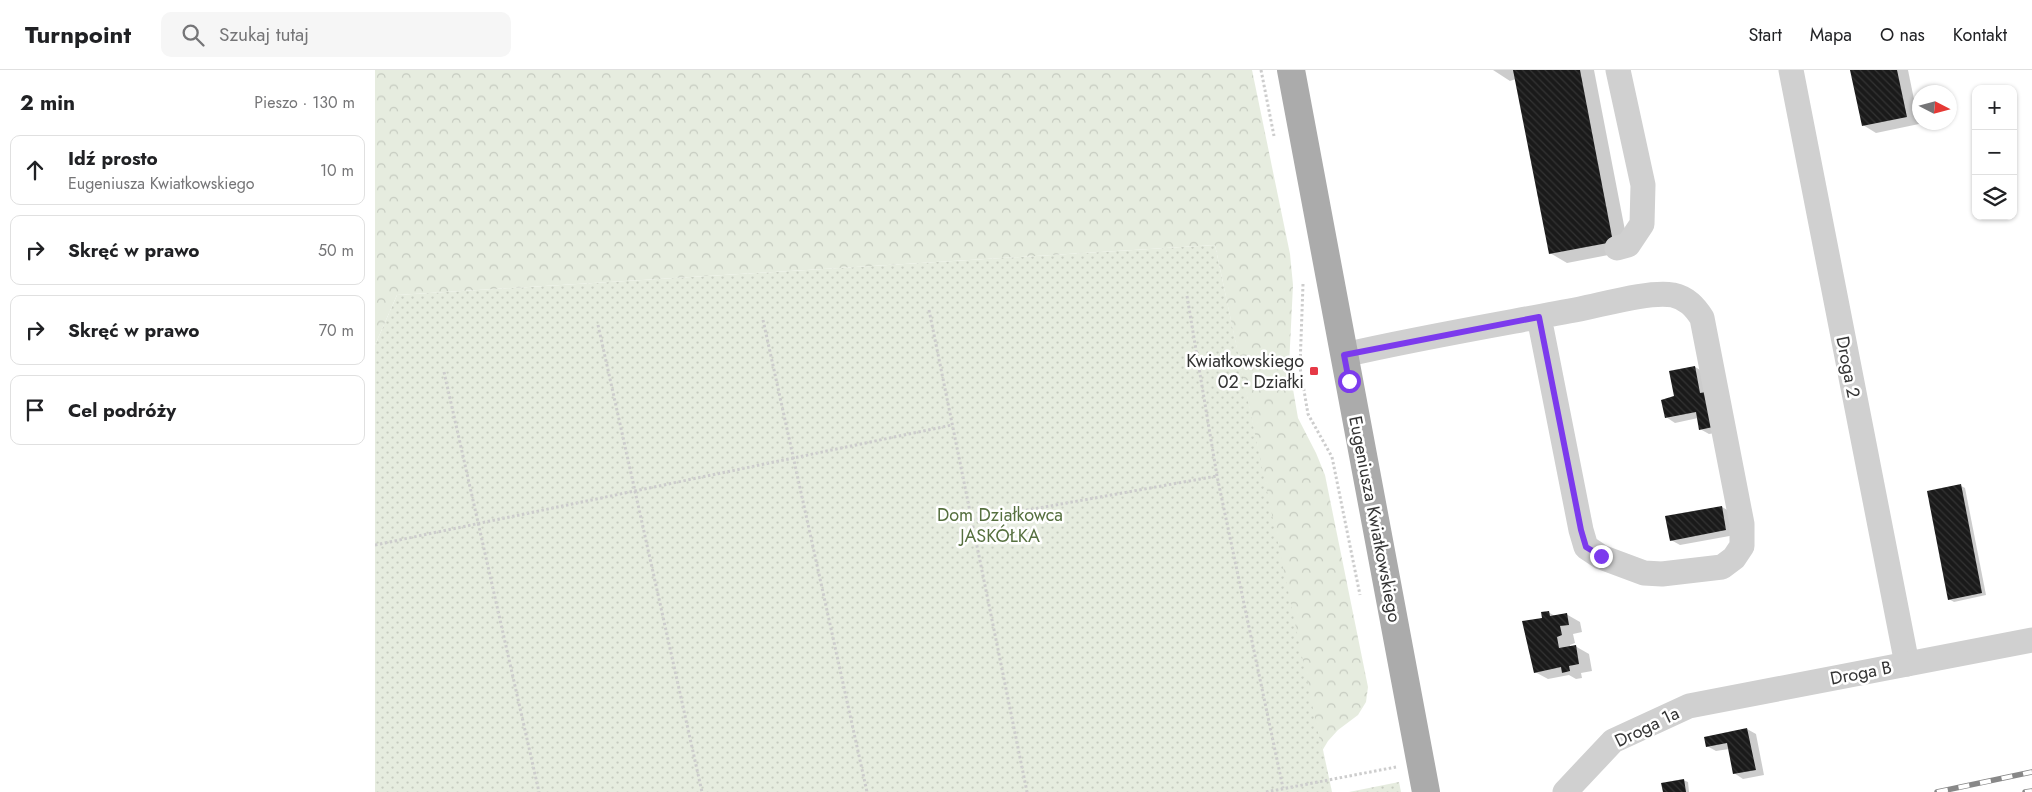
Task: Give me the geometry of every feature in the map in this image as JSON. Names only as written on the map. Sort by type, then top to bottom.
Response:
[{"type":"main road","name":"Eugeniusza Kwiatkowskiego","points":[[1291,70],[1426,792]]},
{"type":"lane","points":[[1617,248],[1628,245],[1642,224],[1643,185],[1619,70]]},
{"type":"lane","name":"Droga 2","points":[[1791,70],[1907,664]]},
{"type":"lane","points":[[1344,355],[1539,317],[1658,294],[1684,298],[1695,306],[1703,318],[1742,524],[1741,546],[1734,558],[1722,566],[1662,574],[1644,573],[1601,556],[1586,547],[1539,317]]},
{"type":"lane","name":"Droga B","points":[[1689,706],[2032,640]]},
{"type":"lane","name":"Droga 1a","points":[[1565,792],[1613,741],[1689,706]]},
{"type":"path","points":[[1261,70],[1275,138]]},
{"type":"path","points":[[1303,276],[1300,367],[1308,414],[1332,457],[1361,600]]},
{"type":"path","points":[[1187,296],[1217,476],[1283,788]]},
{"type":"path","points":[[929,310],[1027,792]]},
{"type":"path","points":[[763,320],[867,792]]},
{"type":"path","points":[[598,325],[702,792]]},
{"type":"path","points":[[444,372],[539,792]]},
{"type":"path","points":[[375,545],[952,424]]},
{"type":"path","points":[[972,520],[1217,476]]},
{"type":"path","points":[[1266,792],[1421,762]]},
{"type":"green space","points":[[375,70],[1252,70],[1290,254],[1293,285],[1289,366],[1298,418],[1325,475],[1368,687],[1366,702],[1358,715],[1338,730],[1322,751],[1215,245],[397,295],[375,345]]},
{"type":"green space","name":"Dom Działkowca JASKÓŁKA","points":[[1215,245],[1332,792],[375,792],[375,345],[397,295]]},
{"type":"green space","points":[[1399,782],[1401,792],[1349,792]]},
{"type":"building","points":[[1513,70],[1580,70],[1613,242],[1549,254]]},
{"type":"building","points":[[1850,70],[1897,70],[1907,117],[1862,126]]},
{"type":"building","points":[[1695,366],[1700,393],[1706,392],[1713,427],[1699,430],[1696,412],[1665,418],[1661,400],[1674,396],[1669,371]]},
{"type":"building","points":[[1961,484],[1982,593],[1948,600],[1927,491]]},
{"type":"building","points":[[1722,506],[1726,530],[1670,541],[1665,516]]},
{"type":"building","points":[[1549,611],[1550,616],[1567,613],[1569,625],[1560,626],[1562,635],[1557,637],[1559,648],[1576,645],[1579,664],[1569,666],[1570,671],[1562,673],[1561,667],[1534,673],[1522,621],[1542,618],[1541,612]]},
{"type":"building","points":[[1747,728],[1756,770],[1733,774],[1727,743],[1706,747],[1704,737]]},
{"type":"building","points":[[1684,779],[1686,792],[1663,792],[1661,783]]},
{"type":"railway","points":[[1937,792],[2032,772]]},
{"type":"railway","points":[[2025,792],[2032,791]]},
{"type":"place","name":"Kwiatkowskiego 02 - Działki","points":[[1314,371]]},
{"type":"route","points":[[1349,381],[1344,355],[1539,317],[1581,530],[1586,547],[1601,556]]}]
